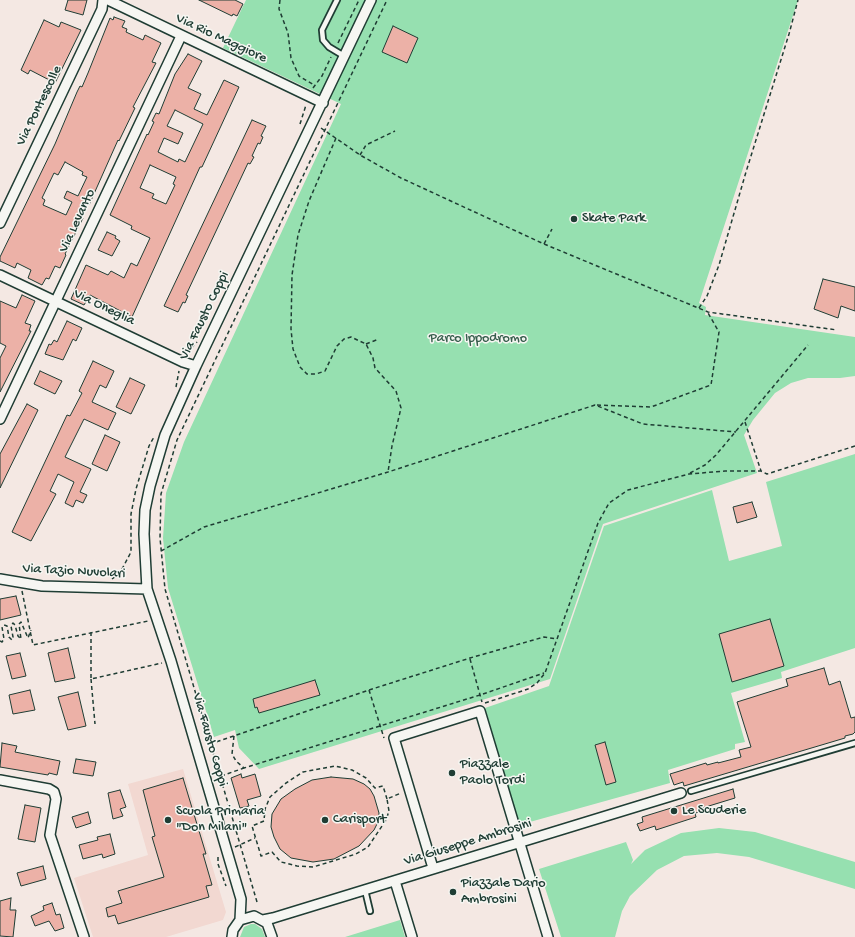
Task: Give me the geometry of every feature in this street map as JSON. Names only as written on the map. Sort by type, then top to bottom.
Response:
[{"type":"street","name":"Via Pontescolle","points":[[0,223],[102,9],[103,0]]},
{"type":"street","name":"Via Rio Maggiore","points":[[108,0],[323,103]]},
{"type":"street","name":"Via Fausto Coppi","points":[[240,920],[241,899],[171,661],[147,589],[144,534],[145,510],[150,486],[165,435],[196,366],[372,0]]},
{"type":"street","name":"Via Levanto","points":[[0,418],[181,36]]},
{"type":"street","name":"Via Oneglia","points":[[0,275],[183,362],[196,366]]},
{"type":"street","name":"Via Tazio Nuvolari","points":[[0,579],[20,584],[71,588],[147,589]]},
{"type":"street","points":[[433,868],[394,738],[480,711],[548,937]]},
{"type":"street","points":[[0,780],[49,789],[54,792],[56,799],[50,835],[84,937]]},
{"type":"street","name":"Via Giuseppe Ambrosini","points":[[263,920],[683,793]]},
{"type":"street","points":[[396,881],[412,937]]},
{"type":"street","points":[[241,899],[254,916],[263,920],[270,927],[272,935]]},
{"type":"street","points":[[272,935],[288,912]]},
{"type":"street","points":[[232,937],[232,930],[240,920],[254,916]]},
{"type":"lane","points":[[337,0],[322,30],[323,40],[329,47],[344,56]]},
{"type":"lane","points":[[691,791],[855,743]]},
{"type":"lane","points":[[365,890],[370,911]]},
{"type":"path","points":[[280,0],[279,9],[288,33],[291,58],[299,76],[314,85]]},
{"type":"path","points":[[257,902],[165,589],[160,538],[162,494],[177,440],[326,131],[387,0]]},
{"type":"path","points":[[699,308],[707,296],[719,264],[798,0]]},
{"type":"path","points":[[301,117],[326,131],[360,155],[401,178],[544,244],[708,312],[837,330]]},
{"type":"path","points":[[360,155],[366,145],[395,131]]},
{"type":"path","points":[[336,138],[309,201],[298,235],[292,275],[291,329],[293,349],[300,367],[307,374],[316,374],[325,371],[337,346],[344,339],[352,337],[366,344],[375,368],[396,391],[401,408],[392,446],[388,472]]},
{"type":"path","points":[[544,244],[552,229]]},
{"type":"path","points":[[161,551],[204,527],[388,472],[595,405],[651,407],[711,385],[720,332],[708,312]]},
{"type":"path","points":[[366,344],[380,339]]},
{"type":"path","points":[[689,474],[705,465],[716,455],[808,346]]},
{"type":"path","points":[[595,405],[643,424],[736,432]]},
{"type":"path","points":[[744,422],[761,471]]},
{"type":"path","points":[[470,658],[483,704],[528,689],[538,683],[545,672],[598,523],[609,503],[628,490],[689,474],[725,471],[761,471],[767,474],[855,446]]},
{"type":"path","points":[[20,584],[33,645],[156,619]]},
{"type":"path","points":[[0,641],[2,642],[4,639],[2,627],[4,625],[7,626],[9,637],[12,640],[13,637],[11,626],[13,623],[16,625],[20,639],[21,622],[28,638],[31,630]]},
{"type":"path","points":[[91,632],[91,679],[95,724]]},
{"type":"path","points":[[210,744],[369,690],[470,658],[544,637],[557,639]]},
{"type":"path","points":[[91,679],[171,661]]},
{"type":"path","points":[[220,777],[244,768],[480,695],[545,672]]},
{"type":"path","points":[[234,736],[232,754],[236,762],[244,768]]},
{"type":"path","points":[[335,766],[352,770],[366,778],[375,788],[383,786],[387,799],[389,812],[386,820],[368,847],[356,854],[313,867],[297,866],[281,862],[272,852],[261,856],[252,826],[264,821],[265,809],[270,797],[286,783],[303,772],[335,766]]},
{"type":"path","points":[[387,799],[402,793]]},
{"type":"path","points":[[240,846],[255,838]]},
{"type":"path","points":[[218,853],[218,864],[228,888]]},
{"type":"shaded area","name":"Scuola Primaria \"Don Milani\"","points":[[183,769],[226,912],[223,920],[166,937],[93,937],[74,878],[148,855],[128,784]]},
{"type":"green space","name":"Parco Ippodromo","points":[[246,0],[798,0],[699,303],[706,307],[705,315],[855,337],[855,376],[840,378],[808,378],[791,383],[775,393],[753,420],[744,435],[757,473],[603,524],[550,679],[259,769],[239,748],[235,730],[214,737],[168,588],[163,538],[166,493],[184,442],[341,104],[223,48]]},
{"type":"green space","points":[[855,454],[855,648],[781,672],[782,678],[731,693],[745,742],[735,744],[735,749],[668,770],[670,783],[519,825],[485,708],[549,686],[604,526],[712,490],[729,561],[782,546],[766,482]]},
{"type":"green space","points":[[719,828],[755,832],[855,862],[855,889],[749,857],[717,853],[684,856],[657,870],[630,896],[622,911],[615,937],[561,937],[539,869],[626,842],[633,860],[631,864],[645,850],[681,833]]},
{"type":"green space","points":[[400,920],[405,937],[345,937]]},
{"type":"green space","points":[[255,924],[262,929],[265,937],[240,937],[244,927]]},
{"type":"building","points":[[68,0],[87,0],[83,15],[65,10]]},
{"type":"building","points":[[199,0],[235,0],[243,4],[237,16],[233,14],[232,16]]},
{"type":"building","points":[[114,17],[125,21],[122,27],[127,29],[126,32],[143,40],[145,35],[161,43],[152,62],[156,63],[133,107],[135,108],[119,141],[118,140],[89,205],[88,204],[81,218],[83,218],[65,254],[66,255],[60,268],[55,266],[49,279],[46,278],[42,285],[28,278],[31,270],[17,263],[15,268],[0,261],[0,257],[55,144],[77,92],[80,86],[82,87],[110,18],[113,20]],"holes":[[[65,162],[83,172],[82,175],[87,177],[78,196],[67,191],[64,198],[72,202],[66,215],[43,205],[45,200],[42,198],[54,173],[58,175]]]},
{"type":"building","points":[[44,20],[59,27],[61,22],[81,30],[55,83],[30,70],[28,74],[21,70]]},
{"type":"building","points":[[393,26],[418,38],[407,63],[382,52]]},
{"type":"building","points":[[188,54],[202,61],[188,88],[201,94],[194,109],[207,115],[224,80],[239,87],[202,167],[200,167],[132,317],[90,295],[84,305],[71,299],[86,265],[108,275],[111,271],[124,278],[131,263],[137,266],[150,238],[131,229],[132,226],[110,215],[154,122],[152,121],[156,113],[159,114],[175,74]],"holes":[[[175,110],[203,124],[185,162],[179,159],[178,162],[158,152],[164,138],[178,144],[183,133],[167,126]],[[150,165],[176,177],[173,184],[175,185],[166,204],[152,198],[154,194],[140,188]]]},
{"type":"building","points":[[252,120],[266,126],[261,136],[263,137],[260,144],[258,143],[252,156],[254,157],[250,164],[248,163],[186,295],[188,296],[185,303],[183,302],[178,312],[164,306]]},
{"type":"building","points":[[107,232],[116,236],[115,238],[120,241],[112,256],[98,250]]},
{"type":"building","points":[[823,279],[855,287],[855,311],[841,306],[838,318],[814,309]]},
{"type":"building","points":[[22,295],[35,301],[25,323],[31,325],[29,331],[31,331],[0,392],[0,358],[6,346],[0,343],[0,301],[16,308]]},
{"type":"building","points":[[67,321],[82,328],[76,341],[73,339],[63,360],[45,354],[49,344],[51,345],[54,340],[57,342]]},
{"type":"building","points":[[93,361],[114,371],[106,388],[100,385],[92,402],[116,413],[108,430],[84,419],[65,457],[91,469],[80,492],[87,495],[83,503],[76,500],[73,507],[65,503],[74,482],[58,474],[50,491],[56,494],[31,541],[12,532],[67,415],[70,416],[82,393],[79,391]]},
{"type":"building","points":[[40,371],[62,381],[55,394],[34,384]]},
{"type":"building","points":[[130,378],[145,385],[131,414],[116,407]]},
{"type":"building","points":[[27,404],[38,410],[0,488],[0,454]]},
{"type":"building","points":[[105,435],[120,442],[107,471],[92,464]]},
{"type":"building","points":[[752,502],[757,517],[737,523],[733,507]]},
{"type":"building","points":[[16,596],[21,615],[0,620],[0,599]]},
{"type":"building","points":[[770,619],[784,666],[732,682],[719,634]]},
{"type":"building","points":[[68,648],[75,678],[55,682],[48,653]]},
{"type":"building","points":[[20,653],[26,676],[12,679],[6,656]]},
{"type":"building","points":[[824,668],[829,685],[840,681],[851,718],[855,717],[855,732],[853,734],[845,736],[845,738],[684,786],[683,782],[674,785],[670,774],[706,763],[707,765],[741,757],[739,750],[751,747],[737,702],[788,686],[786,679]]},
{"type":"building","points":[[315,680],[320,695],[259,713],[257,707],[255,708],[253,699]]},
{"type":"building","points":[[30,690],[35,710],[13,714],[9,695]]},
{"type":"building","points":[[78,692],[86,726],[68,730],[58,697]]},
{"type":"building","points":[[605,742],[616,782],[606,785],[595,745]]},
{"type":"building","points":[[2,743],[17,746],[15,752],[60,761],[57,775],[49,773],[48,775],[0,767]]},
{"type":"building","points":[[76,759],[96,762],[93,776],[73,773]]},
{"type":"building","points":[[241,774],[242,778],[255,774],[261,796],[247,800],[249,806],[240,808],[231,778]]},
{"type":"building","name":"Carisport","points":[[331,777],[353,779],[364,784],[370,789],[374,796],[379,813],[378,822],[374,830],[359,846],[334,859],[313,862],[291,858],[280,849],[274,837],[271,827],[272,814],[281,799],[295,789],[312,780]]},
{"type":"building","points":[[183,778],[206,854],[203,854],[212,885],[206,886],[209,897],[118,924],[115,915],[108,917],[106,908],[122,903],[118,891],[164,877],[152,837],[155,836],[143,790]]},
{"type":"building","points":[[733,789],[735,798],[699,809],[700,812],[695,813],[696,817],[656,830],[655,826],[640,831],[637,824],[643,822],[642,817]]},
{"type":"building","points":[[120,790],[126,807],[120,809],[123,816],[113,819],[108,793]]},
{"type":"building","points":[[25,805],[41,808],[35,842],[18,839]]},
{"type":"building","points":[[88,812],[91,823],[76,828],[72,817]]},
{"type":"building","points":[[110,834],[115,854],[103,858],[102,854],[83,859],[79,845],[98,840],[97,837]]},
{"type":"building","points":[[43,866],[46,879],[21,886],[17,873]]},
{"type":"building","points":[[11,898],[10,910],[16,910],[13,937],[0,936],[0,901]]},
{"type":"building","points":[[52,903],[56,915],[60,914],[64,928],[55,931],[49,921],[35,926],[31,916],[44,910],[43,906]]},
{"type":"place","name":"Skate Park","points":[[574,219]]},
{"type":"place","name":"Piazzale Paolo Tordi","points":[[452,773]]},
{"type":"place","name":"Le Scuderie","points":[[674,811]]},
{"type":"place","name":"Scuola Primaria \"Don Milani\"","points":[[168,820]]},
{"type":"place","name":"Carisport","points":[[325,820]]},
{"type":"place","name":"Piazzale Dario Ambrosini","points":[[453,892]]}]
